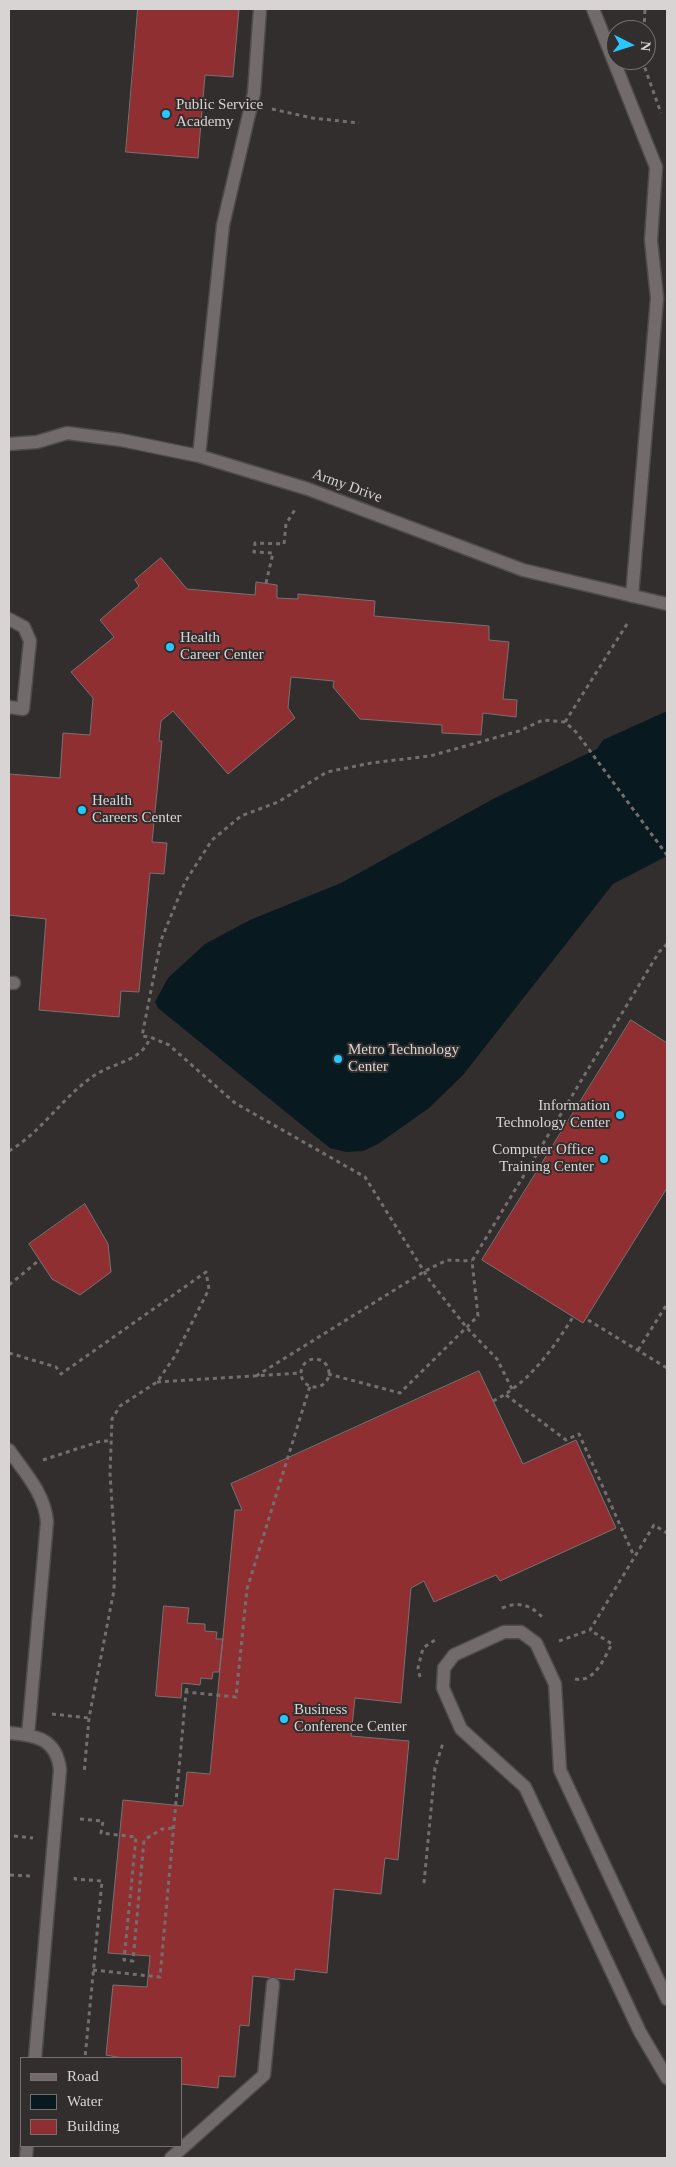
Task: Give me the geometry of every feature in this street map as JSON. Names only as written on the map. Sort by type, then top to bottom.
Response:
[{"type":"street","points":[[199,456],[223,226],[254,93],[260,9]]},
{"type":"street","points":[[593,9],[656,167],[652,240],[657,298],[632,596]]},
{"type":"street","name":"Army Drive","points":[[9,444],[37,442],[67,433],[121,440],[199,456],[308,489],[524,570],[667,604]]},
{"type":"street","points":[[9,619],[24,627],[30,641],[23,709],[9,707]]},
{"type":"street","points":[[9,1450],[41,1496],[46,1509],[47,1522],[28,1735]]},
{"type":"street","points":[[667,1999],[560,1770],[555,1684],[536,1643],[521,1632],[504,1632],[454,1655],[444,1668],[443,1688],[461,1729],[525,1788],[640,2032],[667,2078]]},
{"type":"street","points":[[9,1733],[28,1735],[42,1740],[54,1750],[59,1759],[60,1770],[35,2057]]},
{"type":"street","points":[[171,2158],[264,2075],[273,1984]]},
{"type":"path","points":[[646,70],[664,122]]},
{"type":"path","points":[[294,115],[359,123]]},
{"type":"path","points":[[266,583],[273,553],[254,552],[255,542],[284,544],[286,524],[308,489]]},
{"type":"path","points":[[565,722],[627,624]]},
{"type":"path","points":[[512,1389],[497,1359],[466,1328],[424,1271],[365,1176],[235,1103],[169,1045],[150,1037],[142,1036],[161,940],[185,882],[212,840],[242,816],[278,802],[327,772],[372,763],[430,756],[519,731],[543,720],[565,722],[576,732],[667,855]]},
{"type":"path","points":[[328,1374],[400,1393],[478,1316],[472,1261],[659,952],[667,944]]},
{"type":"path","points":[[9,1151],[49,1118],[75,1090],[97,1073],[140,1054],[147,1046],[150,1037]]},
{"type":"path","points":[[256,1376],[424,1271],[447,1260],[472,1261]]},
{"type":"path","points":[[9,1285],[37,1262]]},
{"type":"path","points":[[9,1353],[56,1367],[61,1374],[206,1272],[209,1289],[175,1356],[157,1382],[120,1406],[112,1419],[110,1474],[116,1548],[114,1590],[89,1718],[84,1782]]},
{"type":"path","points":[[638,1350],[667,1304]]},
{"type":"path","points":[[493,1401],[506,1395],[550,1353],[573,1317]]},
{"type":"path","points":[[588,1320],[667,1368]]},
{"type":"path","points":[[315,1359],[326,1365],[328,1374],[322,1384],[310,1386],[304,1381],[301,1373],[306,1362],[315,1359]]},
{"type":"path","points":[[157,1382],[301,1373]]},
{"type":"path","points":[[186,1692],[236,1697],[247,1589],[310,1386]]},
{"type":"path","points":[[506,1395],[566,1440],[579,1434],[634,1556]]},
{"type":"path","points":[[21,1467],[76,1451],[101,1441],[110,1441]]},
{"type":"path","points":[[554,1642],[590,1630],[654,1525],[667,1532]]},
{"type":"path","points":[[495,1612],[511,1604],[521,1604],[530,1606],[544,1619]]},
{"type":"path","points":[[568,1674],[574,1679],[590,1678],[612,1644],[590,1630]]},
{"type":"path","points":[[424,1685],[418,1668],[422,1648],[429,1642],[446,1634]]},
{"type":"path","points":[[94,1970],[160,1977],[188,1684]]},
{"type":"path","points":[[47,1714],[89,1718]]},
{"type":"path","points":[[424,1883],[435,1768],[444,1742]]},
{"type":"path","points":[[80,1826],[81,1810]]},
{"type":"path","points":[[80,1819],[103,1821],[101,1833],[136,1837],[124,1960],[133,1961],[144,1840],[162,1829],[174,1828]]},
{"type":"path","points":[[76,1869],[75,1879],[102,1881],[86,2057]]},
{"type":"water","points":[[665,712],[667,713],[667,856],[613,884],[463,1075],[429,1108],[378,1144],[363,1151],[346,1152],[330,1148],[158,1008],[155,1002],[168,978],[205,944],[250,920],[341,883],[493,799],[597,749],[603,740]]},
{"type":"building","name":"Public Service Academy","points":[[138,9],[239,9],[233,77],[205,75],[198,158],[126,152]]},
{"type":"building","name":"Health Careers Center","points":[[161,558],[187,589],[255,595],[256,582],[277,585],[277,598],[298,599],[298,594],[375,601],[374,616],[489,626],[489,640],[509,642],[503,699],[517,700],[516,717],[483,713],[481,735],[442,733],[442,725],[360,719],[333,687],[334,681],[291,677],[288,708],[295,718],[228,774],[173,711],[161,721],[159,741],[162,741],[152,842],[167,843],[164,874],[150,873],[139,992],[121,991],[119,1017],[39,1010],[46,919],[9,915],[9,774],[60,778],[63,733],[90,735],[93,698],[71,672],[114,637],[100,620],[139,586],[135,580]]},
{"type":"building","name":"Information Technology Center","points":[[631,1020],[667,1043],[667,1188],[583,1323],[482,1260]]},
{"type":"building","points":[[85,1204],[108,1244],[111,1272],[80,1295],[52,1279],[29,1244]]},
{"type":"building","name":"Business Conference Center","points":[[479,1371],[523,1464],[576,1440],[616,1528],[500,1581],[496,1575],[434,1602],[424,1581],[411,1588],[401,1703],[355,1698],[351,1736],[409,1741],[398,1860],[385,1858],[381,1894],[334,1889],[327,1973],[295,1969],[294,1980],[253,1976],[249,2026],[240,2025],[235,2077],[219,2076],[218,2088],[182,2084],[182,2057],[117,2057],[106,2055],[113,1985],[147,1987],[150,1956],[108,1953],[123,1800],[183,1806],[187,1772],[210,1774],[235,1510],[242,1510],[231,1484]]},
{"type":"building","points":[[164,1606],[189,1608],[187,1623],[205,1624],[205,1631],[217,1632],[216,1639],[223,1639],[219,1672],[213,1672],[212,1679],[201,1678],[200,1685],[182,1683],[181,1698],[156,1696]]},
{"type":"place","name":"Public Service Academy","points":[[166,114]]},
{"type":"place","name":"Health Career Center","points":[[170,647]]},
{"type":"place","name":"Health Careers Center","points":[[82,810]]},
{"type":"place","name":"Metro Technology Center","points":[[338,1059]]},
{"type":"place","name":"Information Technology Center","points":[[620,1115]]},
{"type":"place","name":"Computer Office Training Center","points":[[604,1159]]},
{"type":"place","name":"Business Conference Center","points":[[284,1719]]}]
